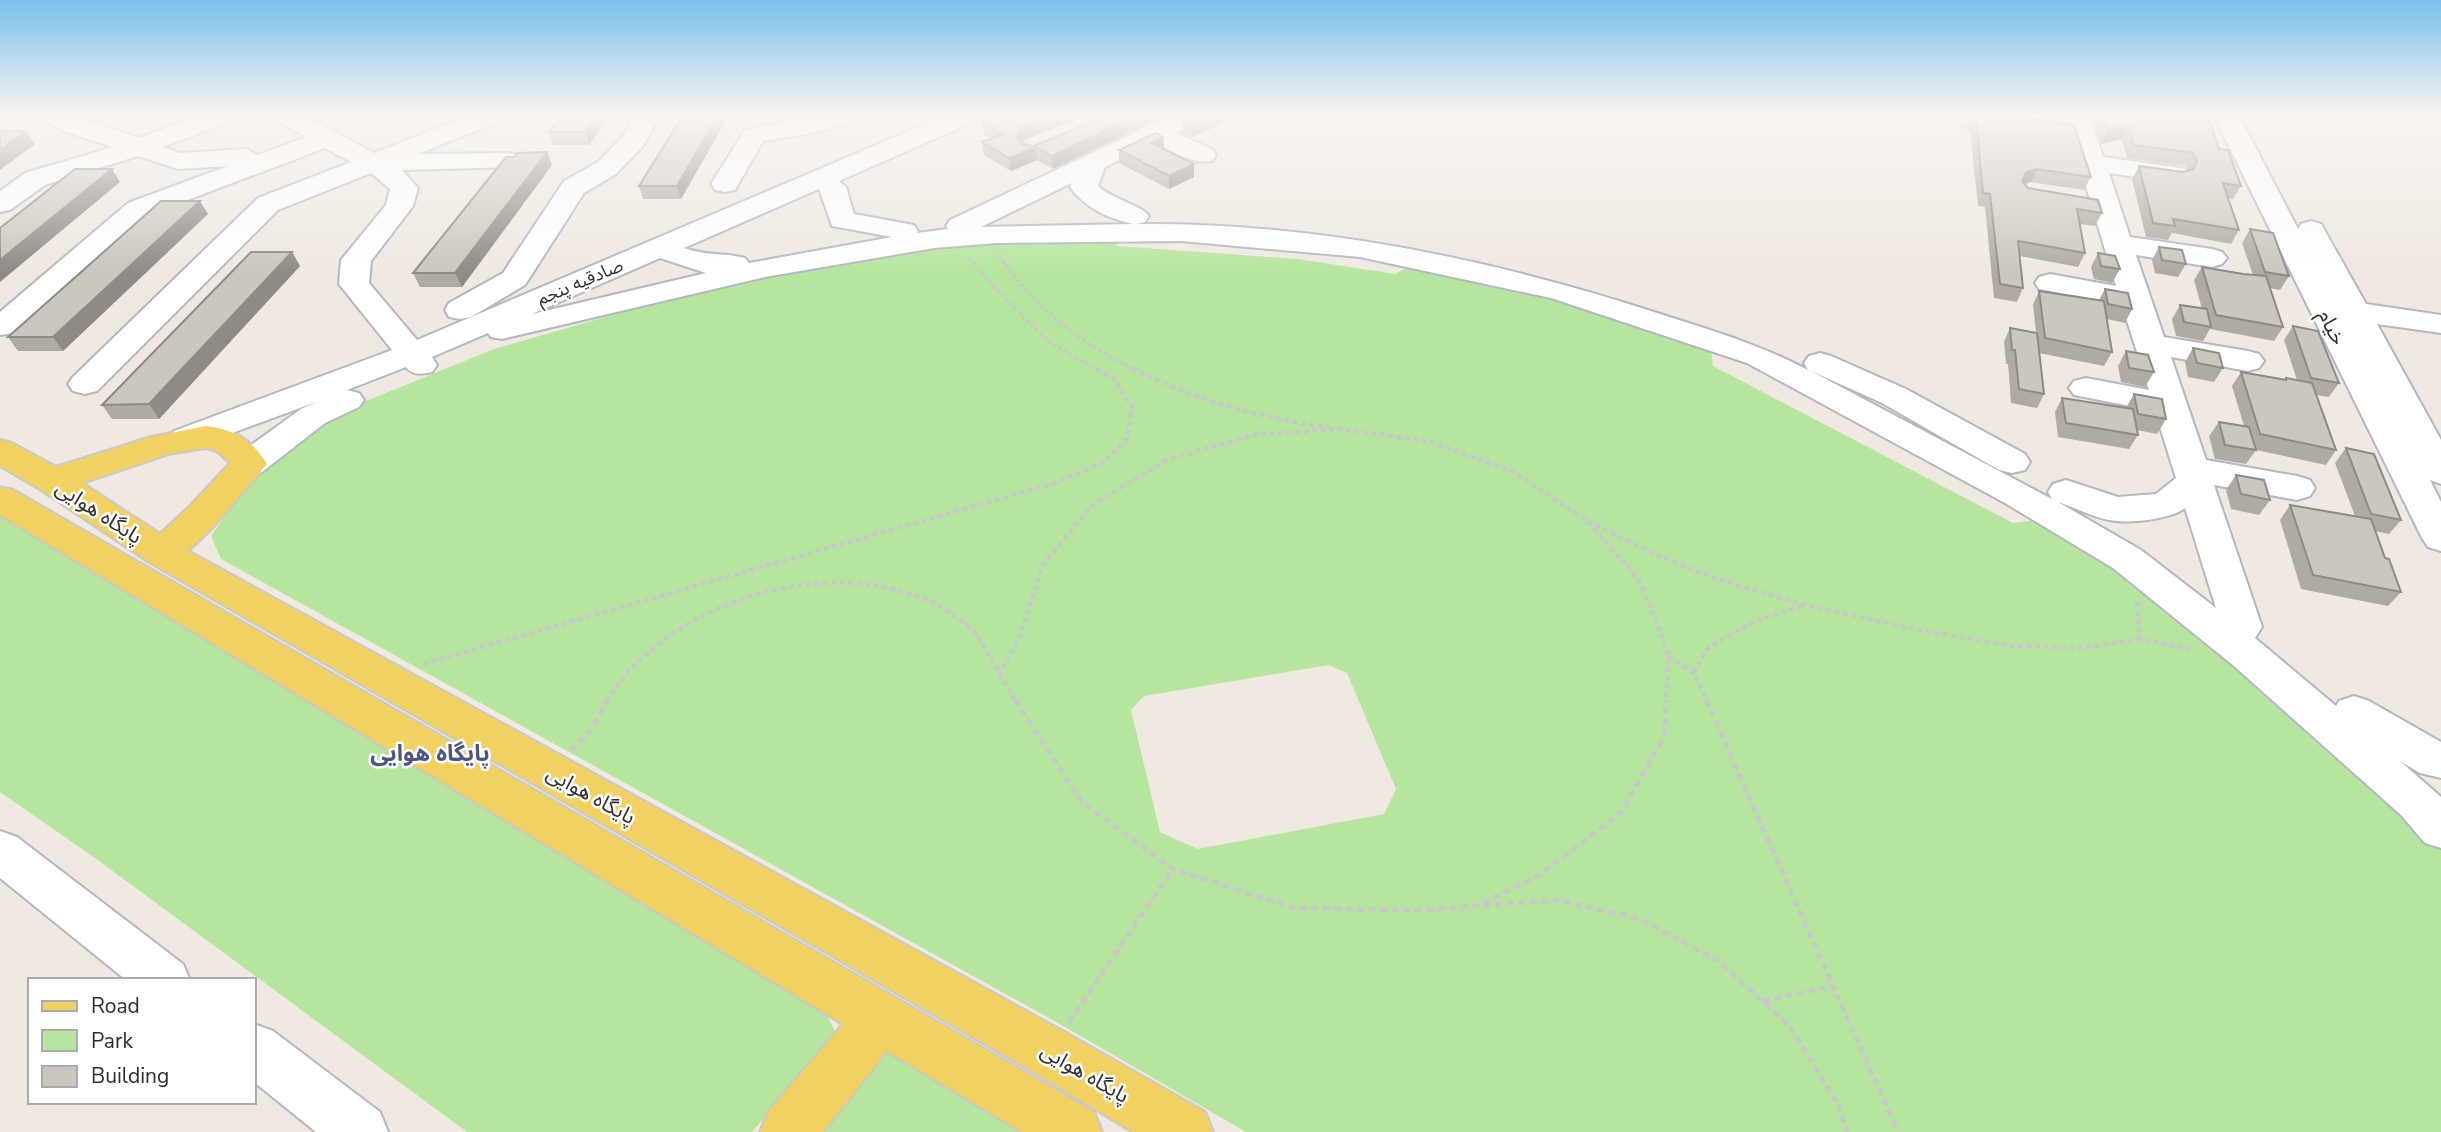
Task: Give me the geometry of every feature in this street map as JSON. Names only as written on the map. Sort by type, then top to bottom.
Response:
[{"type":"main road","points":[[53,481],[186,439],[220,438],[243,453],[249,464],[202,516],[162,553]]},
{"type":"main road","name":"پایگاه هوایی","points":[[0,451],[53,481],[162,553],[1049,1052],[1185,1132]]},
{"type":"main road","name":"پایگاه هوایی","points":[[0,499],[1074,1132]]},
{"type":"main road","points":[[486,786],[535,763]]},
{"type":"main road","points":[[788,1132],[881,1018]]},
{"type":"street","points":[[0,204],[35,179],[75,167]]},
{"type":"street","points":[[2,326],[138,209],[252,167]]},
{"type":"street","points":[[268,204],[278,167]]},
{"type":"street","points":[[85,384],[268,204],[362,167]]},
{"type":"street","points":[[379,167],[389,172],[404,188],[399,206],[356,260],[354,284],[413,354],[437,320],[478,301],[514,279],[574,187],[608,167]]},
{"type":"street","points":[[725,184],[735,167]]},
{"type":"street","name":"صادقیه پنجم","points":[[249,464],[313,416],[413,354],[502,330],[668,251],[863,167]]},
{"type":"street","name":"صادقیه پنجم","points":[[186,439],[413,354],[832,187],[870,167]]},
{"type":"street","points":[[502,330],[932,232],[1083,167]]},
{"type":"street","points":[[1094,167],[1084,187],[1094,199],[1108,207],[1135,216]]},
{"type":"street","points":[[2092,167],[2093,202],[2118,244],[2242,627]]},
{"type":"street","points":[[2116,167],[2175,176]]},
{"type":"street","name":"خیام","points":[[2252,167],[2441,538]]},
{"type":"street","name":"خیام","points":[[2275,167],[2441,472]]},
{"type":"street","points":[[832,187],[842,220],[932,232],[1181,232],[1360,248],[1567,282]]},
{"type":"street","points":[[668,251],[696,264],[723,266],[932,232],[1135,216],[1282,222],[1414,238],[1567,282],[1758,356],[2018,480],[2127,559],[2228,639],[2417,802],[2441,829]]},
{"type":"street","points":[[2118,244],[2212,260]]},
{"type":"street","points":[[2050,284],[2135,298]]},
{"type":"street","points":[[2322,307],[2441,324]]},
{"type":"street","points":[[2150,344],[2249,362]]},
{"type":"street","points":[[2086,388],[2170,404]]},
{"type":"street","points":[[2018,480],[2066,492],[2116,509],[2165,505],[2193,475]]},
{"type":"street","points":[[2193,475],[2297,489]]},
{"type":"street","points":[[2066,492],[2354,713],[2441,800]]},
{"type":"street","points":[[2354,713],[2436,760],[2441,760]]},
{"type":"street","points":[[0,851],[162,978]]},
{"type":"street","points":[[256,1051],[360,1132]]},
{"type":"path","points":[[382,677],[1055,483],[1105,462],[1128,438],[1132,407],[1114,379],[1049,342],[993,286],[969,257],[932,232]]},
{"type":"path","points":[[997,234],[1000,256],[1021,288],[1058,324],[1118,360],[1180,391],[1258,416],[1428,441],[1512,471],[1585,519],[1650,552],[1714,578],[1805,605],[1919,630],[2014,646],[2083,648],[2140,639]]},
{"type":"path","points":[[999,676],[1019,638],[1043,564],[1095,503],[1167,460],[1252,435],[1340,429]]},
{"type":"path","points":[[1479,905],[1539,875],[1621,813],[1664,737],[1669,656],[1640,581],[1585,519]]},
{"type":"path","points":[[535,763],[589,733],[617,684],[661,642],[715,610],[774,589],[834,582],[890,587],[939,605],[977,635],[999,676],[1082,802],[1173,869],[1294,908],[1423,910],[1558,900],[1640,919],[1718,961],[1788,1024],[1839,1106],[1847,1132]]},
{"type":"path","points":[[1694,673],[1709,647],[1755,621],[1805,605]]},
{"type":"path","points":[[1669,656],[1694,673],[1898,1132]]},
{"type":"path","points":[[1049,1052],[1173,869]]},
{"type":"path","points":[[1762,1001],[1833,986]]},
{"type":"green space","points":[[1114,235],[1117,246],[1298,259],[1395,274],[1416,263],[1481,275],[1710,344],[1713,366],[2013,523],[2046,519],[2131,570],[2416,821],[2441,849],[2441,1132],[1246,1132],[1065,1027],[221,559],[211,536],[273,452],[327,417],[494,349],[706,288],[934,242]],"holes":[[[1328,665],[1347,673],[1396,789],[1384,814],[1198,849],[1160,832],[1131,710],[1144,696]]]},
{"type":"green space","points":[[0,516],[823,1006],[836,1034],[752,1132],[467,1132],[95,858],[0,792]]},
{"type":"green space","points":[[890,1046],[1038,1132],[812,1132]]},
{"type":"building","points":[[498,167],[536,167],[455,273],[413,273]]},
{"type":"building","points":[[651,167],[688,167],[677,186],[639,186]]},
{"type":"building","points":[[1151,167],[1188,167],[1169,176]]},
{"type":"building","points":[[1981,167],[2088,167],[2091,177],[2037,169],[2026,172],[2022,181],[2028,188],[2098,200],[2102,213],[2077,209],[2085,253],[2018,241],[2023,288],[2000,284],[1990,194],[1983,193]]},
{"type":"building","points":[[2139,167],[2183,172],[2195,167],[2234,167],[2241,186],[2223,183],[2239,230],[2173,219],[2175,226],[2153,223]]},
{"type":"building","points":[[75,169],[112,169],[0,260],[0,228]]},
{"type":"building","points":[[161,201],[200,201],[53,337],[8,337]]},
{"type":"building","points":[[2250,229],[2273,233],[2289,276],[2265,272]]},
{"type":"building","points":[[2159,247],[2182,250],[2186,264],[2162,260]]},
{"type":"building","points":[[251,252],[292,252],[149,404],[102,405]]},
{"type":"building","points":[[2098,253],[2115,256],[2120,269],[2101,266]]},
{"type":"building","points":[[2202,267],[2266,276],[2283,327],[2216,315]]},
{"type":"building","points":[[2105,289],[2128,293],[2132,309],[2108,304]]},
{"type":"building","points":[[2039,291],[2104,301],[2112,352],[2045,338]]},
{"type":"building","points":[[2180,305],[2207,309],[2211,327],[2184,322]]},
{"type":"building","points":[[2293,326],[2318,331],[2339,383],[2311,378]]},
{"type":"building","points":[[2010,328],[2037,333],[2044,394],[2019,389]]},
{"type":"building","points":[[2193,348],[2219,353],[2223,368],[2197,363]]},
{"type":"building","points":[[2126,351],[2148,355],[2154,372],[2129,368]]},
{"type":"building","points":[[2241,372],[2312,383],[2336,450],[2260,434]]},
{"type":"building","points":[[2134,394],[2162,399],[2166,419],[2138,414]]},
{"type":"building","points":[[2062,398],[2133,409],[2138,435],[2066,423]]},
{"type":"building","points":[[2219,422],[2249,427],[2256,450],[2225,445]]},
{"type":"building","points":[[2346,448],[2374,454],[2401,520],[2371,514]]},
{"type":"building","points":[[2236,475],[2264,480],[2270,500],[2241,494]]},
{"type":"building","points":[[2290,505],[2371,519],[2401,592],[2313,575]]},
{"type":"district","name":"پایگاه هوایی","points":[[430,753]]}]
